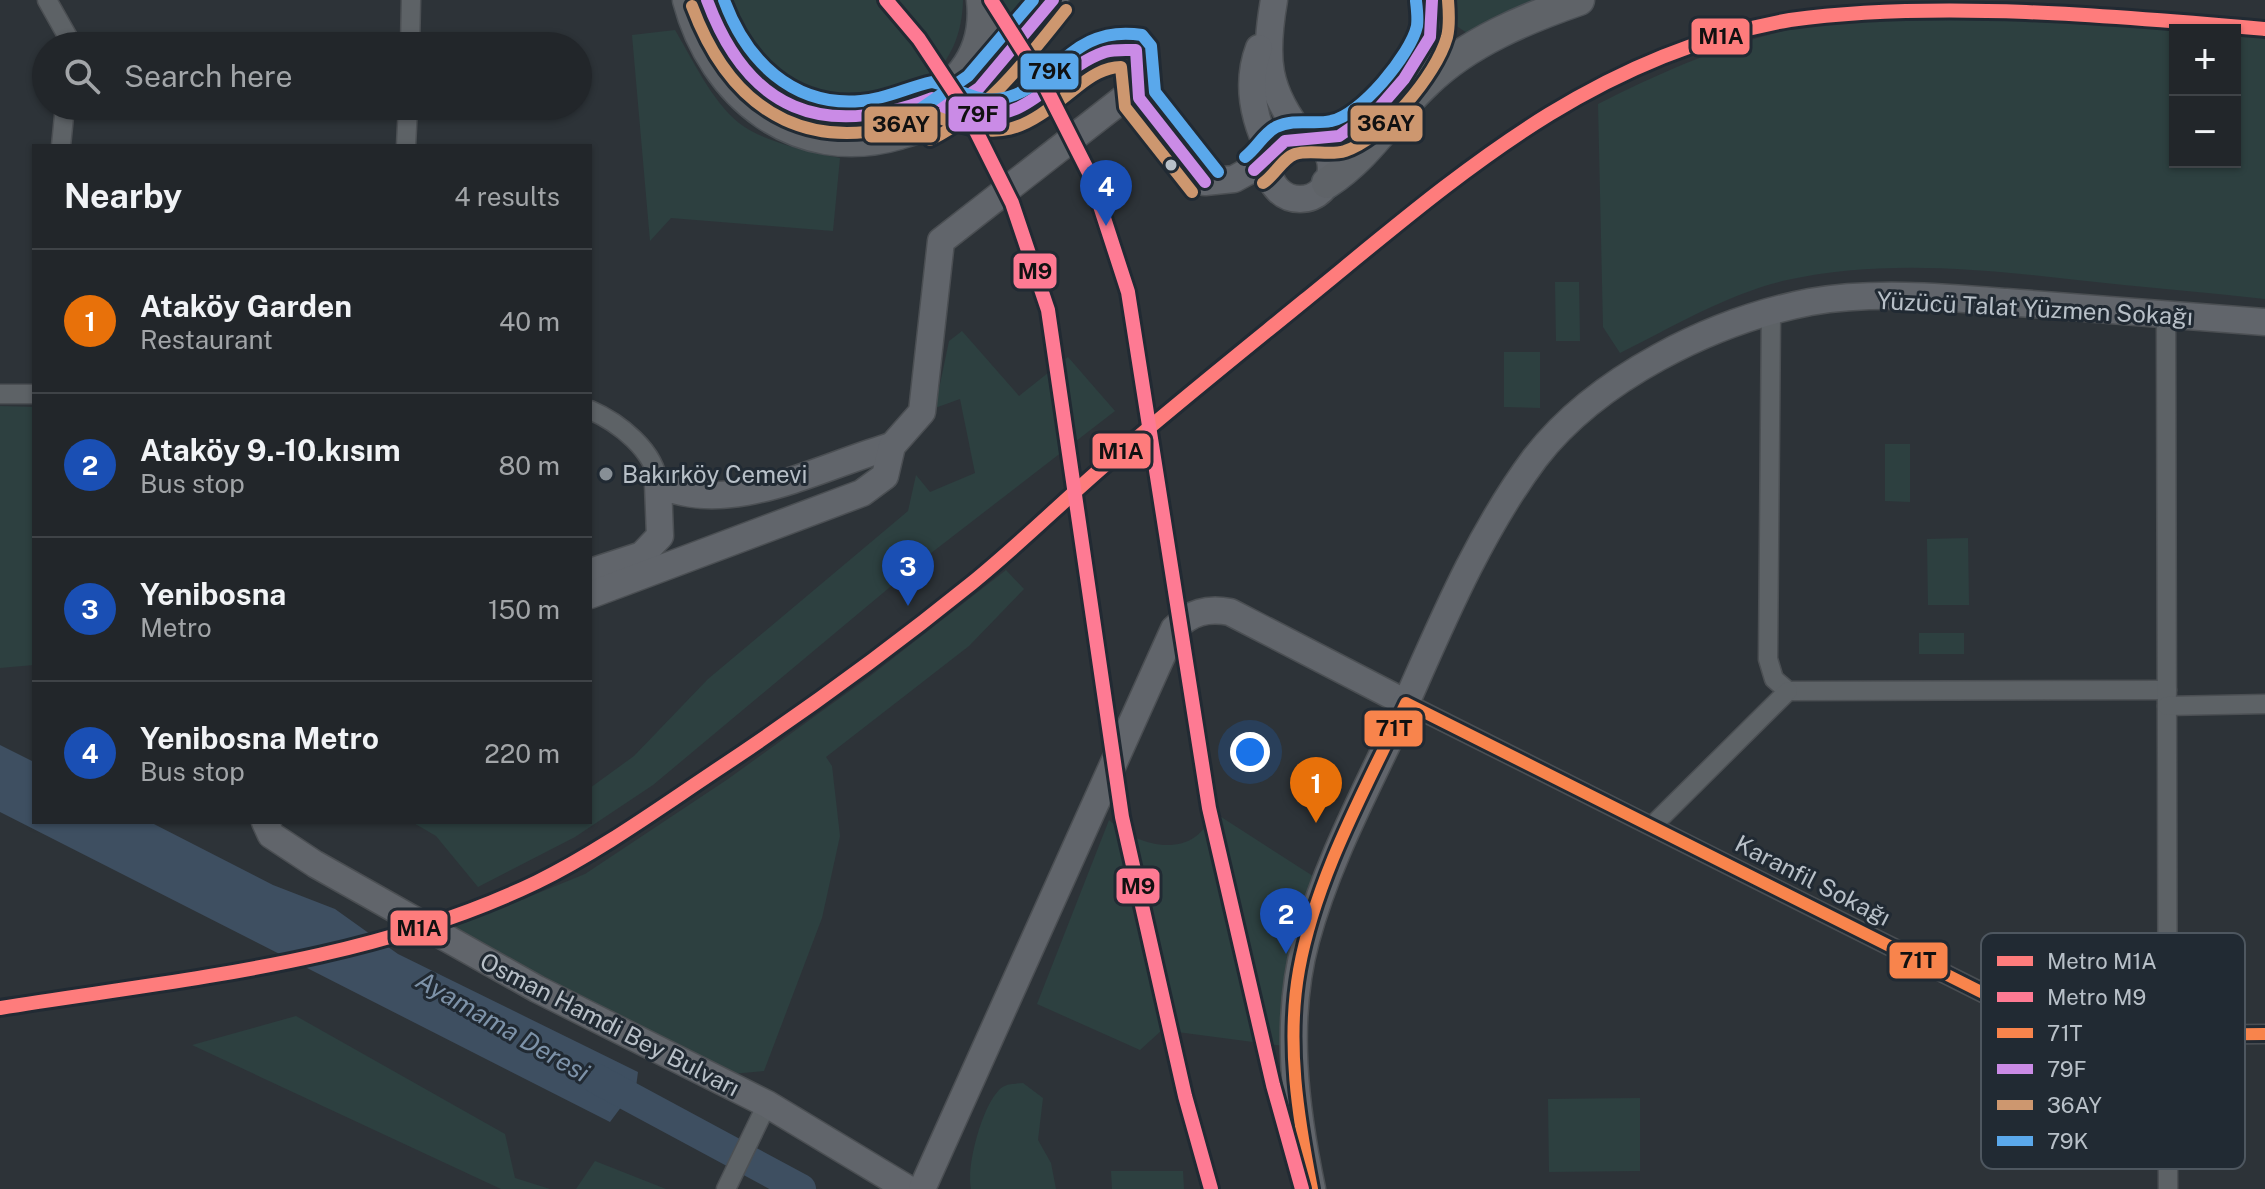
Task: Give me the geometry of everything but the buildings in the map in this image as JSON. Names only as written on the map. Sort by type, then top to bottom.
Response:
[{"type":"main road","points":[[688,0],[699,36],[720,74],[748,102],[783,125],[822,137],[866,140],[916,129],[943,104],[984,82],[1053,0]]},
{"type":"main road","points":[[707,0],[716,27],[736,62],[767,92],[787,104],[822,116],[858,119],[943,104],[970,58],[981,26],[982,0]]},
{"type":"main road","points":[[1310,139],[1354,129],[1384,103],[1429,40],[1432,0]]},
{"type":"main road","points":[[1327,183],[1354,165],[1427,81],[1458,59],[1533,16],[1579,0]]},
{"type":"street","points":[[47,0],[65,32]]},
{"type":"street","points":[[410,32],[411,0]]},
{"type":"street","points":[[1272,11],[1267,64],[1275,94],[1287,117],[1328,155],[1330,174],[1327,183],[1312,197],[1291,198],[1270,179],[1270,157],[1256,126],[1252,94],[1257,54],[1272,11]]},
{"type":"street","points":[[592,594],[862,493],[885,476],[892,446],[922,412],[941,241],[1124,98],[1135,95],[1139,98],[1205,182],[1234,179],[1270,157],[1287,139],[1310,139]]},
{"type":"street","points":[[61,144],[64,120]]},
{"type":"street","points":[[406,144],[407,120]]},
{"type":"street","name":"Yüzücü Talat Yüzmen Sokağı","points":[[1312,1189],[1301,1133],[1294,1065],[1296,1002],[1305,943],[1327,875],[1496,514],[1538,455],[1586,404],[1643,365],[1744,319],[1812,302],[1885,297],[1972,300],[2265,322]]},
{"type":"street","points":[[1771,312],[1768,659],[1774,679],[1788,691],[2167,698],[2265,704]]},
{"type":"street","points":[[2166,315],[2168,933]]},
{"type":"street","points":[[0,385],[32,385]]},
{"type":"street","points":[[0,394],[32,394]]},
{"type":"street","points":[[592,411],[622,428],[653,465],[658,484],[660,536],[666,552],[678,561]]},
{"type":"street","points":[[592,420],[617,436],[658,484],[695,495],[738,495],[892,446]]},
{"type":"street","points":[[592,571],[642,555],[660,536]]},
{"type":"street","points":[[922,1189],[1174,629],[1185,618],[1199,612],[1230,612],[1406,703]]},
{"type":"street","points":[[1652,826],[1788,691]]},
{"type":"street","name":"Karanfil Sokağı","points":[[1406,703],[1981,992]]},
{"type":"street","name":"Osman Hamdi Bey Bulvarı","points":[[268,828],[315,864],[537,989],[908,1189]]},
{"type":"street","name":"Karanfil Sokağı","points":[[2245,1034],[2265,1034]]},
{"type":"street","points":[[727,1186],[763,1111]]},
{"type":"shaded area","points":[[723,0],[963,0],[953,47],[929,79],[894,97],[854,102],[812,94],[773,74],[742,42]]},
{"type":"shaded area","points":[[997,0],[1033,0],[991,53],[988,51],[997,16]]},
{"type":"shaded area","points":[[1452,0],[1536,0],[1467,33],[1452,23]]},
{"type":"shaded area","points":[[1985,13],[2169,29],[2169,168],[2241,168],[2241,35],[2265,37],[2265,299],[1968,270],[1859,270],[1787,280],[1744,293],[1620,353],[1603,327],[1598,104],[1706,55],[1763,36],[1841,20]]},
{"type":"shaded area","points":[[675,30],[711,91],[739,123],[774,141],[840,158],[833,231],[671,218],[650,241],[632,35]]},
{"type":"shaded area","points":[[1555,282],[1579,282],[1580,341],[1556,341]]},
{"type":"shaded area","points":[[962,331],[1019,396],[1068,357],[1115,411],[926,557],[653,785],[575,837],[478,887],[436,836],[415,824],[592,824],[592,787],[634,756],[708,679],[908,511],[916,475],[930,492],[975,473],[960,399],[935,408],[949,341]]},
{"type":"shaded area","points":[[1504,352],[1540,352],[1540,408],[1504,407]]},
{"type":"shaded area","points":[[0,406],[32,407],[32,665],[0,668]]},
{"type":"shaded area","points":[[1885,444],[1910,444],[1910,502],[1885,501]]},
{"type":"shaded area","points":[[1968,538],[1969,605],[1928,605],[1927,539]]},
{"type":"shaded area","points":[[1006,570],[1024,589],[969,646],[826,757],[832,766],[840,836],[822,918],[764,1071],[732,1074],[449,929],[585,874],[728,779],[869,677]]},
{"type":"shaded area","points":[[1919,633],[1964,633],[1964,654],[1919,654]]},
{"type":"shaded area","points":[[1215,813],[1316,878],[1284,1046],[1162,1030],[1140,1050],[1037,1004],[1109,820],[1139,839],[1174,845],[1198,835]]},
{"type":"shaded area","points":[[296,1016],[505,1134],[515,1178],[550,1189],[501,1189],[192,1045]]},
{"type":"shaded area","points":[[1023,1083],[1043,1098],[1038,1140],[1051,1163],[1056,1189],[971,1189],[973,1152],[987,1109],[1001,1088]]},
{"type":"shaded area","points":[[1640,1098],[1640,1171],[1549,1172],[1548,1099]]},
{"type":"shaded area","points":[[595,1161],[666,1189],[576,1189]]},
{"type":"shaded area","points":[[1111,1171],[1183,1171],[1184,1189],[1112,1189]]},
{"type":"water","points":[[0,745],[32,761],[32,824],[154,824],[273,885],[335,909],[398,954],[638,1072],[636,1087],[610,1122],[0,812]]},
{"type":"waterway","name":"Ayamama Deresi","points":[[595,1078],[801,1189]]},
{"type":"metro line","name":"M9","points":[[886,0],[919,39],[964,107],[1012,203],[1048,310],[1122,817],[1185,1096],[1211,1189]]},
{"type":"metro line","name":"M9","points":[[991,0],[1043,82],[1090,175],[1128,292],[1209,808],[1273,1085],[1302,1189]]},
{"type":"metro line","name":"M1A","points":[[0,1008],[205,977],[341,950],[408,932],[473,909],[537,882],[582,858],[778,728],[908,633],[988,570],[1174,407],[1416,209],[1472,167],[1529,127],[1588,92],[1651,61],[1718,37],[1790,20],[1846,14],[2027,12],[2265,29]]},
{"type":"transit line","name":"79F","points":[[707,0],[724,38],[744,68],[767,91],[794,106],[824,115],[857,116],[893,110],[932,98],[968,113],[994,115],[1028,103],[1087,60],[1109,51],[1136,50],[1139,98],[1205,182]]},
{"type":"transit line","name":"79K","points":[[724,0],[745,42],[775,75],[793,88],[836,101],[871,100],[932,82],[973,96],[998,99],[1017,94],[1033,85],[1078,48],[1096,39],[1117,34],[1142,35],[1151,46],[1155,92],[1218,172]]},
{"type":"transit line","name":"79K","points":[[916,112],[968,76],[1033,0]]},
{"type":"transit line","name":"79F","points":[[923,126],[979,88],[1053,0]]},
{"type":"transit line","name":"79F","points":[[1254,170],[1285,141],[1339,136],[1378,109],[1404,79],[1430,37],[1432,0]]},
{"type":"transit line","name":"36AY","points":[[1263,183],[1295,154],[1345,151],[1360,144],[1391,120],[1420,87],[1441,53],[1449,28],[1448,0]]},
{"type":"transit line","name":"79K","points":[[1245,157],[1276,127],[1290,123],[1331,121],[1356,108],[1383,82],[1413,38],[1417,26],[1416,1]]},
{"type":"transit line","name":"36AY","points":[[692,6],[710,45],[731,77],[756,102],[785,120],[817,130],[852,133],[890,128],[932,115],[976,129],[1010,129],[1041,114],[1098,73],[1121,67],[1125,107],[1192,192]]},
{"type":"transit line","name":"36AY","points":[[930,140],[971,114],[988,99],[1021,65],[1066,10]]},
{"type":"transit line","name":"71T","points":[[1312,1189],[1295,1080],[1295,997],[1299,970],[1317,901],[1330,867],[1406,703],[1981,992]]},
{"type":"transit line","name":"71T","points":[[2245,1034],[2265,1034]]},
{"type":"place","name":"Yenibosna Metro","points":[[1106,226]]},
{"type":"place","name":"Bakırköy Cemevi","points":[[606,474]]},
{"type":"place","name":"Yenibosna","points":[[908,606]]},
{"type":"place","name":"Ataköy Garden","points":[[1316,823]]},
{"type":"place","name":"Ataköy 9.-10.kısım","points":[[1286,954]]}]
